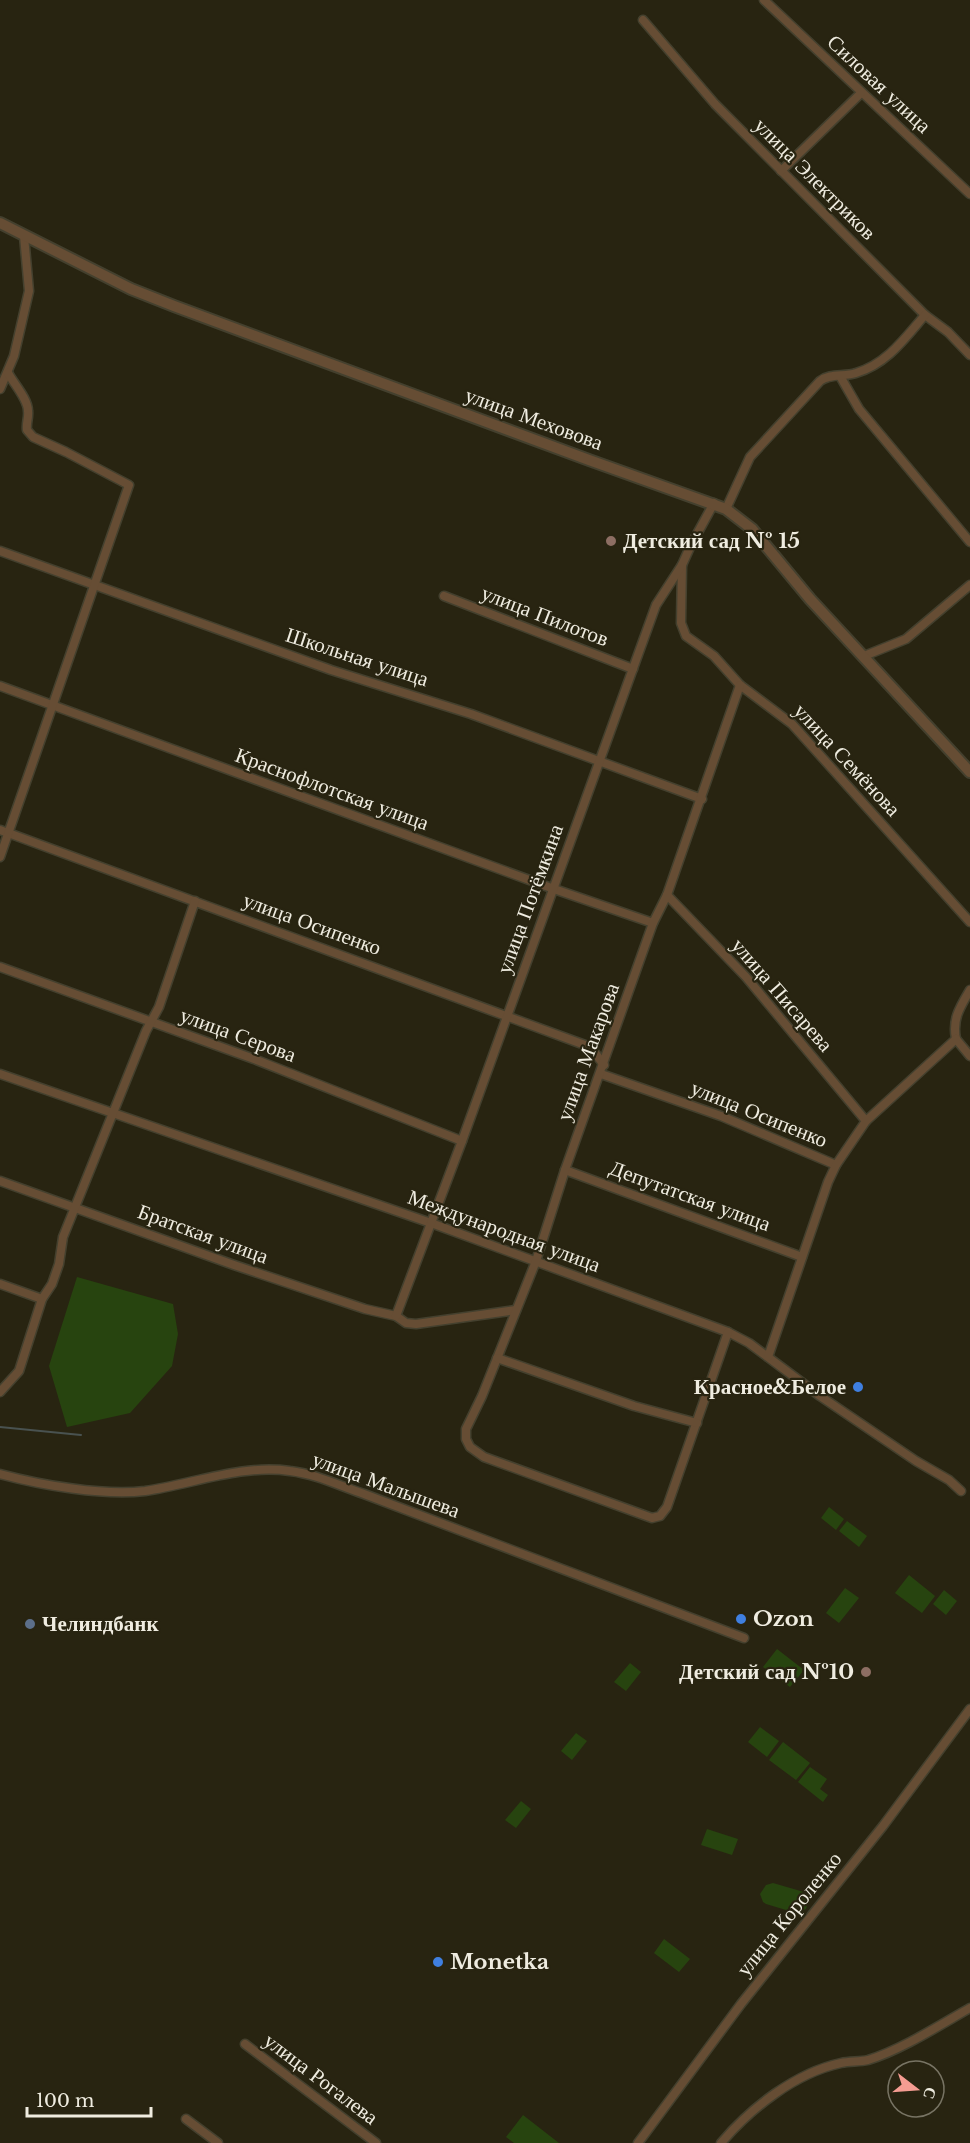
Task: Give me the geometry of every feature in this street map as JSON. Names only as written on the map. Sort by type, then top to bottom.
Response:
[{"type":"street","name":"Силовая улица","points":[[764,0],[970,195]]},
{"type":"street","name":"улица Электриков","points":[[643,20],[715,104],[925,315],[948,332],[970,355]]},
{"type":"street","points":[[781,171],[861,93]]},
{"type":"street","name":"улица Меховова","points":[[0,223],[131,289],[178,308],[726,509],[752,529],[810,599],[970,771]]},
{"type":"street","points":[[0,389],[8,373],[22,326],[29,291],[24,236]]},
{"type":"street","points":[[726,509],[750,457],[820,381],[831,376],[857,373],[883,360],[925,315]]},
{"type":"street","points":[[0,857],[129,485],[33,437],[27,430],[26,400],[15,387],[8,373]]},
{"type":"street","points":[[840,376],[859,409],[970,542]]},
{"type":"street","name":"улица Потёмкина","points":[[396,1316],[554,890],[656,605],[682,565],[714,503]]},
{"type":"street","name":"Школьная улица","points":[[0,550],[332,669],[471,714],[702,799]]},
{"type":"street","name":"улица Семёнова","points":[[682,565],[681,622],[686,636],[714,656],[740,685],[792,724],[970,922]]},
{"type":"street","points":[[864,656],[906,639],[970,585]]},
{"type":"street","name":"улица Пилотов","points":[[444,596],[633,669]]},
{"type":"street","name":"улица Макарова","points":[[697,1423],[667,1507],[660,1516],[652,1518],[484,1457],[470,1447],[466,1439],[466,1429],[536,1261],[565,1170],[653,923],[667,895],[702,799],[740,685]]},
{"type":"street","name":"Краснофлотская улица","points":[[0,686],[554,890],[653,923]]},
{"type":"street","name":"улица Осипенко","points":[[0,830],[585,1045],[595,1053],[602,1069],[836,1165]]},
{"type":"street","name":"улица Писарева","points":[[667,895],[746,977],[866,1121]]},
{"type":"street","points":[[0,1392],[19,1371],[42,1299],[52,1284],[59,1264],[63,1237],[159,1007],[195,901]]},
{"type":"street","name":"улица Серова","points":[[0,967],[254,1059],[462,1141]]},
{"type":"street","points":[[970,990],[958,1011],[954,1026],[956,1039],[970,1056]]},
{"type":"street","points":[[768,1357],[828,1182],[836,1165],[866,1121],[956,1039]]},
{"type":"street","name":"Международная улица","points":[[0,1074],[431,1223],[728,1332],[749,1343],[828,1402],[916,1461],[949,1480],[961,1491]]},
{"type":"street","name":"Депутатская улица","points":[[565,1170],[802,1257]]},
{"type":"street","name":"Братская улица","points":[[0,1181],[245,1269],[366,1309],[396,1316],[400,1321],[416,1324],[516,1310]]},
{"type":"street","points":[[0,1284],[42,1299]]},
{"type":"street","points":[[497,1358],[634,1406],[697,1423],[728,1332]]},
{"type":"street","name":"улица Малышева","points":[[0,1474],[64,1487],[106,1491],[144,1491],[224,1474],[262,1470],[304,1473],[744,1638]]},
{"type":"street","name":"улица Короленко","points":[[638,2143],[741,2004],[883,1826],[970,1709]]},
{"type":"street","points":[[722,2143],[736,2126],[779,2089],[841,2062],[867,2060],[920,2036],[970,2008]]},
{"type":"street","name":"улица Рогалева","points":[[245,2044],[376,2143]]},
{"type":"street","points":[[186,2119],[218,2143]]},
{"type":"green space","points":[[77,1277],[173,1304],[178,1334],[172,1366],[130,1413],[67,1427],[49,1366]]},
{"type":"green space","points":[[829,1507],[844,1519],[836,1530],[821,1518]]},
{"type":"green space","points":[[847,1521],[867,1536],[859,1547],[839,1531]]},
{"type":"green space","points":[[909,1575],[935,1596],[922,1613],[895,1593]]},
{"type":"green space","points":[[845,1588],[859,1598],[839,1623],[826,1613]]},
{"type":"green space","points":[[944,1590],[957,1601],[946,1615],[933,1604]]},
{"type":"green space","points":[[777,1649],[804,1670],[790,1687],[763,1667]]},
{"type":"green space","points":[[630,1663],[641,1672],[626,1691],[614,1682]]},
{"type":"green space","points":[[760,1727],[779,1741],[767,1757],[748,1742]]},
{"type":"green space","points":[[576,1733],[587,1741],[572,1760],[561,1751]]},
{"type":"green space","points":[[783,1742],[810,1763],[796,1780],[769,1760]]},
{"type":"green space","points":[[810,1767],[827,1779],[820,1789],[828,1795],[823,1802],[798,1782]]},
{"type":"green space","points":[[521,1801],[531,1809],[516,1828],[505,1820]]},
{"type":"green space","points":[[707,1829],[738,1839],[732,1855],[701,1845]]},
{"type":"green space","points":[[773,1883],[804,1892],[809,1900],[806,1909],[796,1913],[763,1902],[760,1894],[766,1885]]},
{"type":"green space","points":[[664,1939],[690,1959],[679,1972],[654,1953]]},
{"type":"green space","points":[[523,2115],[559,2143],[514,2143],[506,2137]]},
{"type":"waterway","points":[[0,1427],[81,1435]]},
{"type":"place","name":"Детский сад № 15","points":[[611,541]]},
{"type":"place","name":"Красное&Белое","points":[[858,1387]]},
{"type":"place","name":"Ozon","points":[[741,1619]]},
{"type":"place","name":"Челиндбанк","points":[[30,1624]]},
{"type":"place","name":"Детский сад №10","points":[[866,1672]]},
{"type":"place","name":"Monetka","points":[[438,1962]]}]
